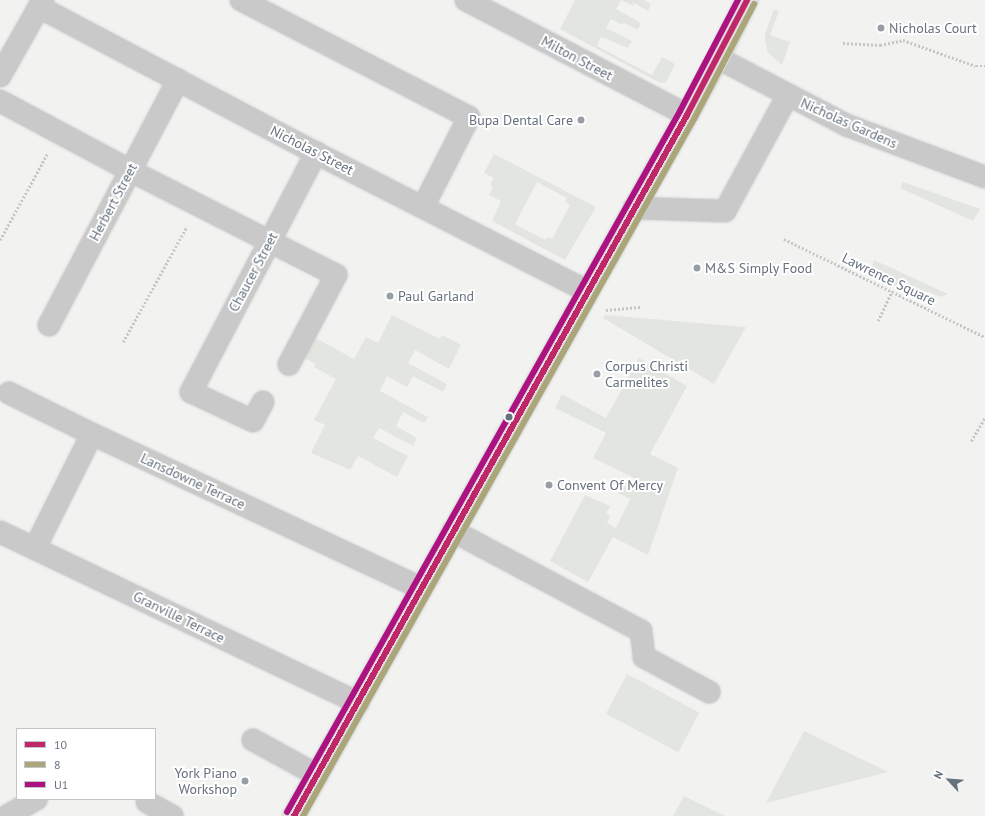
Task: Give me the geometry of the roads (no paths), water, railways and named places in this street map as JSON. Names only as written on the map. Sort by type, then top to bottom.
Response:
[{"type":"main road","points":[[294,816],[582,299],[687,115],[747,0]]},
{"type":"street","points":[[241,0],[469,117],[422,207]]},
{"type":"street","name":"Milton Street","points":[[466,0],[687,115]]},
{"type":"street","points":[[0,76],[41,4]]},
{"type":"street","name":"Nicholas Street","points":[[41,4],[178,80],[422,207],[582,299]]},
{"type":"street","name":"Nicholas Gardens","points":[[718,58],[846,124],[985,177]]},
{"type":"street","name":"Herbert Street","points":[[49,325],[129,170],[178,80]]},
{"type":"street","points":[[634,208],[725,211],[788,95]]},
{"type":"street","points":[[0,101],[129,170],[336,275],[289,364]]},
{"type":"street","name":"Chaucer Street","points":[[263,402],[253,421],[191,392],[316,153]]},
{"type":"street","name":"Lansdowne Terrace","points":[[9,393],[92,434],[421,588]]},
{"type":"street","points":[[35,548],[92,434]]},
{"type":"street","points":[[453,531],[641,631],[644,657],[709,692]]},
{"type":"street","name":"Granville Terrace","points":[[0,532],[358,703]]},
{"type":"street","points":[[253,740],[317,774]]},
{"type":"street","points":[[7,816],[34,800]]},
{"type":"street","points":[[148,802],[172,816]]},
{"type":"place","name":"Nicholas Court","points":[[881,28]]},
{"type":"place","name":"Bupa Dental Care","points":[[581,120]]},
{"type":"place","name":"M&S Simply Food","points":[[697,268]]},
{"type":"place","name":"Paul Garland","points":[[390,296]]},
{"type":"place","name":"Corpus Christi Carmelites","points":[[597,374]]},
{"type":"place","name":"Convent Of Mercy","points":[[549,485]]},
{"type":"place","name":"York Piano Workshop","points":[[245,781]]}]
